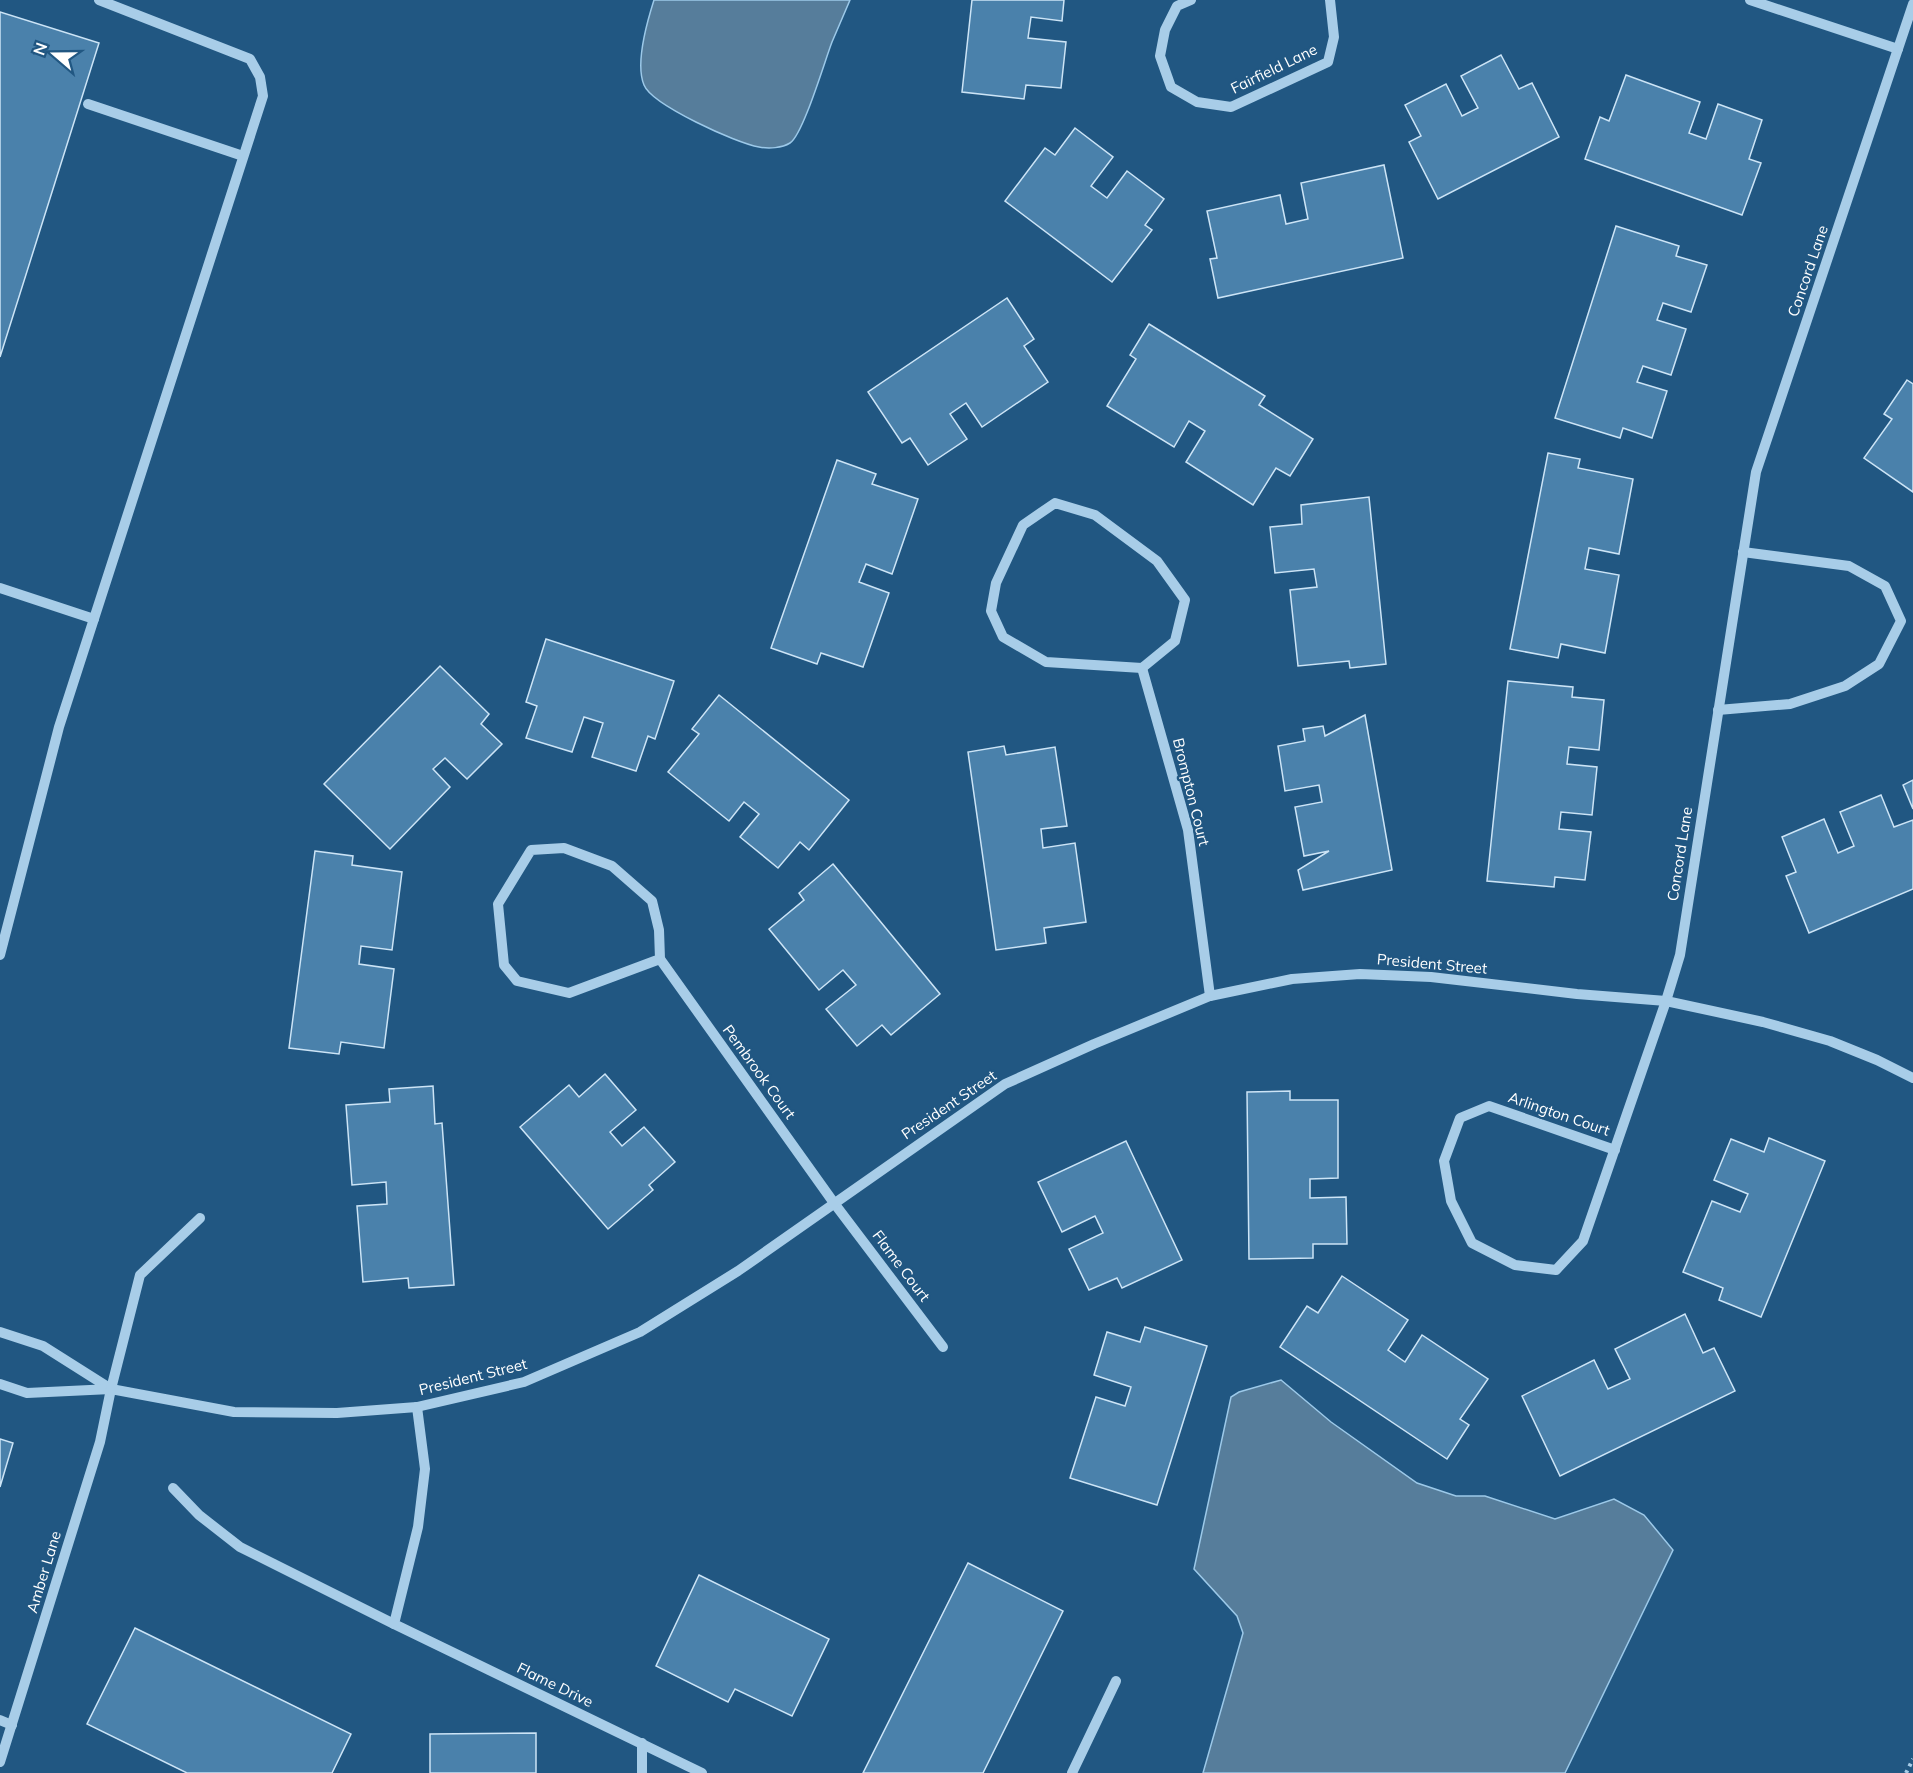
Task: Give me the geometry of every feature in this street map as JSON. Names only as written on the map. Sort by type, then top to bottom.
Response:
[{"type":"street","points":[[0,956],[59,727],[262,96],[260,76],[250,59],[99,0]]},
{"type":"street","name":"Fairfield Lane","points":[[1191,0],[1177,6],[1165,30],[1160,56],[1171,87],[1197,102],[1231,107],[1328,62],[1334,37],[1332,1]]},
{"type":"street","points":[[1750,0],[1898,49]]},
{"type":"street","name":"Concord Lane","points":[[1666,1001],[1680,955],[1756,472],[1913,4]]},
{"type":"street","points":[[88,104],[243,156]]},
{"type":"street","points":[[1055,503],[1095,514],[1157,561],[1185,600],[1175,641],[1142,668],[1046,662],[1003,637],[991,611],[996,584],[1023,525],[1055,503]]},
{"type":"street","points":[[1718,710],[1790,704],[1845,686],[1879,663],[1901,621],[1886,586],[1850,566],[1743,552]]},
{"type":"street","points":[[0,588],[94,619]]},
{"type":"street","name":"Brompton Court","points":[[1142,668],[1188,830],[1210,996]]},
{"type":"street","points":[[564,848],[612,866],[652,901],[659,930],[660,959],[569,993],[517,981],[504,965],[498,904],[531,850],[564,848]]},
{"type":"street","name":"Pembrook Court","points":[[660,959],[834,1203]]},
{"type":"street","name":"President Street","points":[[0,1384],[27,1393],[111,1389],[234,1412],[338,1413],[417,1407],[524,1382],[640,1332],[738,1271],[1005,1084],[1210,996],[1292,979],[1360,974],[1431,977],[1577,994],[1666,1001],[1763,1022],[1830,1041],[1913,1078]]},
{"type":"street","name":"Arlington Court","points":[[1615,1150],[1489,1106],[1460,1118],[1444,1161],[1451,1201],[1472,1243],[1515,1265],[1556,1270],[1583,1241],[1615,1150],[1666,1001]]},
{"type":"street","name":"Flame Court","points":[[834,1203],[943,1347]]},
{"type":"street","name":"Amber Lane","points":[[0,1762],[100,1442],[140,1275],[200,1218]]},
{"type":"street","name":"President Street","points":[[0,1332],[43,1346],[111,1389]]},
{"type":"street","points":[[394,1624],[418,1527],[425,1469],[417,1407]]},
{"type":"street","name":"Flame Drive","points":[[173,1488],[199,1515],[240,1547],[702,1773]]},
{"type":"street","points":[[1072,1773],[1116,1682]]},
{"type":"street","points":[[0,1720],[12,1725]]},
{"type":"street","points":[[642,1743],[642,1773]]},
{"type":"path","points":[[1906,1773],[1913,1759]]},
{"type":"water","points":[[654,0],[850,0],[807,112],[790,143],[771,148],[748,144],[696,122],[662,103],[650,93],[644,85],[641,55]]},
{"type":"water","points":[[1281,1380],[1331,1422],[1417,1483],[1456,1496],[1485,1496],[1555,1519],[1614,1499],[1644,1515],[1673,1550],[1565,1773],[1203,1773],[1243,1633],[1237,1616],[1194,1569],[1231,1397],[1239,1392]]},
{"type":"building","points":[[972,0],[1064,0],[1062,21],[1031,17],[1028,38],[1066,42],[1061,88],[1026,85],[1024,99],[962,92]]},
{"type":"building","points":[[0,12],[99,43],[0,357]]},
{"type":"building","points":[[1501,55],[1519,89],[1532,83],[1559,137],[1438,199],[1409,142],[1421,136],[1405,105],[1446,84],[1462,116],[1478,108],[1461,76]]},
{"type":"building","points":[[1626,75],[1700,102],[1689,133],[1706,139],[1718,104],[1762,120],[1749,159],[1761,163],[1742,215],[1585,159],[1600,117],[1609,121]]},
{"type":"building","points":[[1075,128],[1113,157],[1091,186],[1107,198],[1127,171],[1164,199],[1145,225],[1152,230],[1112,282],[1005,201],[1045,148],[1055,155]]},
{"type":"building","points":[[1384,165],[1403,258],[1218,298],[1210,259],[1217,258],[1207,211],[1280,195],[1286,224],[1308,219],[1301,183]]},
{"type":"building","points":[[1616,226],[1679,246],[1676,256],[1707,265],[1691,312],[1663,303],[1657,320],[1686,329],[1671,375],[1643,366],[1637,382],[1667,391],[1652,438],[1623,428],[1620,438],[1555,418]]},
{"type":"building","points":[[1007,298],[1034,339],[1024,346],[1048,382],[982,427],[966,403],[950,414],[967,439],[928,465],[910,438],[902,443],[868,392]]},
{"type":"building","points":[[1149,324],[1265,396],[1259,405],[1313,439],[1290,476],[1276,468],[1253,505],[1186,462],[1205,431],[1189,421],[1174,447],[1107,406],[1136,359],[1130,355]]},
{"type":"building","points":[[1907,380],[1913,384],[1913,492],[1864,458],[1892,419],[1884,414]]},
{"type":"building","points":[[1548,453],[1580,459],[1578,468],[1633,479],[1619,554],[1589,548],[1585,569],[1619,575],[1605,653],[1561,644],[1558,658],[1510,649]]},
{"type":"building","points":[[837,460],[876,474],[872,484],[918,499],[892,574],[866,564],[859,582],[889,593],[863,667],[821,653],[817,664],[771,648]]},
{"type":"building","points":[[1369,497],[1386,664],[1350,668],[1349,661],[1298,666],[1290,590],[1317,587],[1314,569],[1275,573],[1270,527],[1302,524],[1301,505]]},
{"type":"building","points":[[546,639],[674,681],[655,739],[648,736],[636,771],[592,757],[603,723],[584,717],[572,752],[526,738],[537,706],[526,702]]},
{"type":"building","points":[[440,666],[489,714],[481,724],[502,744],[467,779],[445,758],[433,769],[450,787],[390,849],[324,784]]},
{"type":"building","points":[[1508,681],[1573,687],[1572,697],[1604,700],[1599,750],[1569,747],[1567,764],[1597,767],[1592,815],[1561,812],[1559,829],[1591,832],[1585,880],[1555,877],[1554,887],[1487,881]]},
{"type":"building","points":[[719,695],[849,800],[809,850],[800,842],[778,868],[740,837],[759,814],[744,802],[729,821],[668,772],[699,734],[692,729]]},
{"type":"building","points":[[1365,715],[1392,870],[1303,890],[1298,870],[1329,851],[1304,856],[1295,807],[1322,802],[1319,785],[1285,791],[1278,746],[1305,741],[1303,729],[1323,726],[1325,736]]},
{"type":"building","points":[[1004,746],[1006,755],[1055,747],[1067,826],[1041,829],[1043,848],[1075,843],[1086,922],[1044,928],[1046,943],[996,950],[968,752]]},
{"type":"building","points":[[1913,780],[1913,809],[1903,785]]},
{"type":"building","points":[[1881,795],[1894,827],[1913,820],[1913,889],[1809,933],[1786,876],[1796,872],[1782,837],[1824,819],[1838,853],[1854,846],[1840,812]]},
{"type":"building","points":[[315,851],[353,856],[352,865],[402,872],[392,950],[361,946],[359,964],[394,969],[384,1048],[341,1042],[339,1054],[289,1048]]},
{"type":"building","points":[[833,864],[940,994],[891,1035],[882,1025],[857,1046],[826,1009],[856,985],[843,970],[819,990],[769,929],[804,900],[799,893]]},
{"type":"building","points":[[605,1074],[636,1110],[610,1132],[622,1146],[644,1127],[675,1162],[649,1185],[653,1190],[608,1229],[520,1127],[569,1085],[579,1097]]},
{"type":"building","points":[[433,1086],[435,1124],[442,1123],[454,1285],[409,1288],[408,1278],[363,1282],[357,1206],[387,1204],[386,1182],[352,1185],[346,1105],[390,1102],[389,1089]]},
{"type":"building","points":[[1290,1091],[1290,1100],[1338,1100],[1338,1178],[1310,1179],[1310,1198],[1346,1197],[1347,1244],[1313,1244],[1313,1258],[1249,1259],[1247,1092]]},
{"type":"building","points":[[1769,1138],[1825,1161],[1761,1317],[1719,1300],[1723,1288],[1683,1272],[1712,1201],[1740,1212],[1748,1194],[1714,1180],[1731,1139],[1764,1152]]},
{"type":"building","points":[[1126,1141],[1182,1260],[1122,1288],[1117,1278],[1089,1290],[1069,1249],[1103,1233],[1095,1216],[1062,1232],[1038,1182]]},
{"type":"building","points":[[1342,1276],[1408,1320],[1388,1350],[1405,1362],[1422,1335],[1488,1379],[1460,1419],[1469,1425],[1447,1459],[1280,1347],[1307,1306],[1318,1313]]},
{"type":"building","points":[[1685,1314],[1703,1353],[1714,1348],[1735,1391],[1560,1476],[1522,1396],[1594,1360],[1608,1389],[1630,1379],[1615,1349]]},
{"type":"building","points":[[1145,1327],[1207,1346],[1157,1505],[1070,1478],[1096,1397],[1125,1406],[1131,1387],[1094,1375],[1107,1332],[1140,1342]]},
{"type":"building","points":[[0,1439],[13,1443],[0,1487]]},
{"type":"building","points":[[968,1563],[1063,1611],[983,1773],[863,1773]]},
{"type":"building","points":[[699,1575],[829,1639],[792,1716],[735,1689],[728,1702],[656,1666]]},
{"type":"building","points":[[135,1628],[351,1734],[332,1773],[187,1773],[87,1724]]},
{"type":"building","points":[[536,1733],[536,1773],[430,1773],[430,1734]]}]
